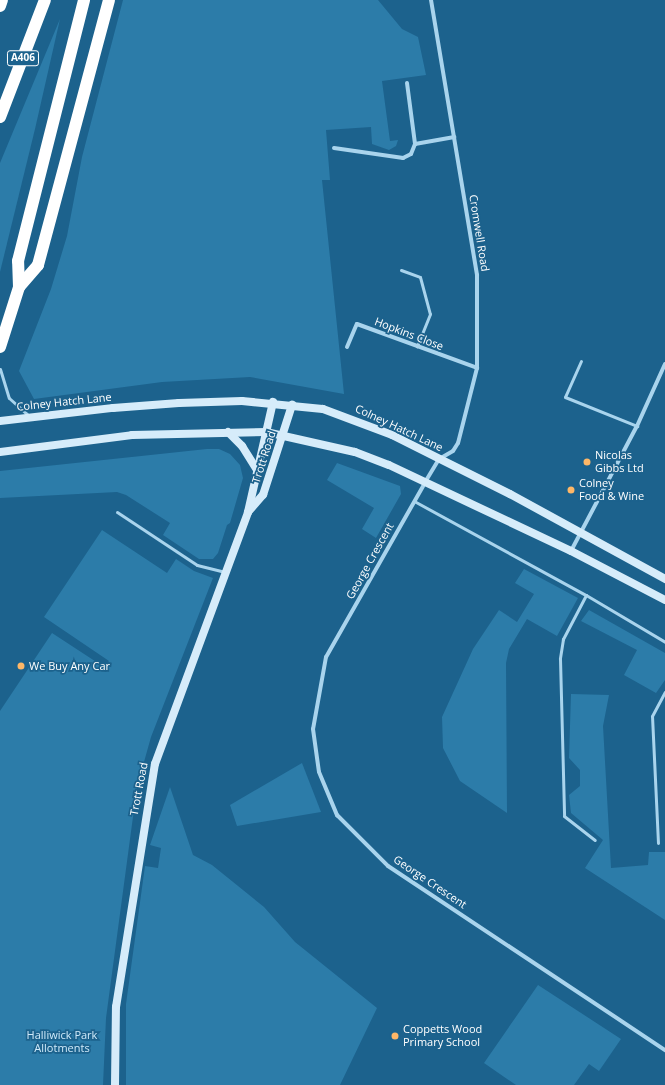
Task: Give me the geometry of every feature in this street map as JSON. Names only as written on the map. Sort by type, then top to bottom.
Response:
[{"type":"highway","points":[[0,6],[2,0]]},
{"type":"highway","name":"A406","points":[[0,117],[45,0]]},
{"type":"highway","points":[[0,347],[19,288],[18,261],[84,0]]},
{"type":"highway","points":[[19,288],[38,265],[108,0]]},
{"type":"main road","name":"Colney Hatch Lane","points":[[0,421],[165,404],[273,402],[342,414],[392,435],[510,494],[580,534],[665,579]]},
{"type":"main road","name":"Trott Road","points":[[115,1085],[116,1007],[155,764],[248,512],[273,402]]},
{"type":"main road","name":"Trott Road","points":[[248,512],[263,495],[292,405]]},
{"type":"main road","points":[[228,432],[242,446],[257,470]]},
{"type":"main road","points":[[0,452],[132,435],[266,432],[355,452],[426,481],[514,526],[571,551],[665,600]]},
{"type":"street","name":"Cromwell Road","points":[[431,0],[477,275],[477,368],[458,443],[448,455],[439,459]]},
{"type":"street","points":[[334,148],[403,158],[411,154],[415,144],[407,83]]},
{"type":"street","points":[[415,144],[454,137]]},
{"type":"street","name":"Hopkins Close","points":[[348,347],[357,324],[477,368]]},
{"type":"street","points":[[571,551],[637,426],[665,364]]},
{"type":"street","name":"George Crescent","points":[[439,459],[326,657],[313,729],[319,772],[338,816],[388,866],[665,1050]]},
{"type":"lane","points":[[401,270],[420,278],[430,314],[417,347]]},
{"type":"lane","points":[[581,361],[565,397],[637,426]]},
{"type":"lane","points":[[0,369],[9,398],[31,418]]},
{"type":"lane","points":[[414,501],[586,595],[665,642]]},
{"type":"lane","points":[[117,512],[197,565],[225,572]]},
{"type":"lane","points":[[586,595],[563,639],[560,658],[564,816],[595,840]]},
{"type":"lane","points":[[658,843],[652,716],[665,692]]},
{"type":"green space","points":[[123,0],[378,0],[402,29],[418,37],[426,75],[382,81],[390,141],[398,140],[396,146],[389,150],[372,144],[371,127],[326,130],[330,180],[322,180],[344,394],[250,377],[162,382],[34,399],[19,371],[51,289],[67,236],[82,157]]},
{"type":"green space","points":[[60,19],[35,129],[0,272],[0,163]]},
{"type":"green space","points":[[219,449],[230,454],[240,465],[243,478],[230,523],[227,525],[218,553],[213,559],[199,559],[163,535],[170,523],[126,495],[117,492],[0,498],[0,471]]},
{"type":"green space","points":[[337,463],[400,486],[401,494],[376,538],[362,529],[374,508],[327,480]]},
{"type":"green space","name":"Halliwick Park Allotments","points":[[102,530],[167,573],[176,559],[194,571],[213,578],[151,737],[137,787],[106,1018],[103,1085],[0,1085],[0,711],[52,633],[104,667],[109,661],[44,617]]},
{"type":"green space","points":[[524,569],[578,598],[557,636],[527,619],[509,649],[506,663],[507,813],[460,781],[443,748],[442,717],[473,649],[499,610],[517,622],[534,594],[515,583]]},
{"type":"green space","points":[[589,610],[665,653],[665,680],[656,693],[624,675],[637,650],[581,621]]},
{"type":"green space","points":[[571,694],[609,695],[603,726],[611,868],[648,865],[649,852],[665,852],[665,920],[585,868],[603,840],[571,813],[569,795],[580,786],[580,770],[569,758]]},
{"type":"green space","points":[[302,763],[321,812],[237,826],[230,805]]},
{"type":"green space","points":[[170,787],[193,855],[212,865],[264,907],[295,942],[377,1008],[340,1085],[126,1085],[126,1004],[145,866],[158,868],[161,848],[150,845]]},
{"type":"green space","points":[[538,985],[621,1039],[599,1071],[589,1064],[574,1085],[516,1085],[484,1063]]},
{"type":"place","name":"Nicolas Gibbs Ltd","points":[[587,462]]},
{"type":"place","name":"Colney Food & Wine","points":[[571,490]]},
{"type":"place","name":"We Buy Any Car","points":[[21,666]]},
{"type":"place","name":"Coppetts Wood Primary School","points":[[395,1036]]}]
